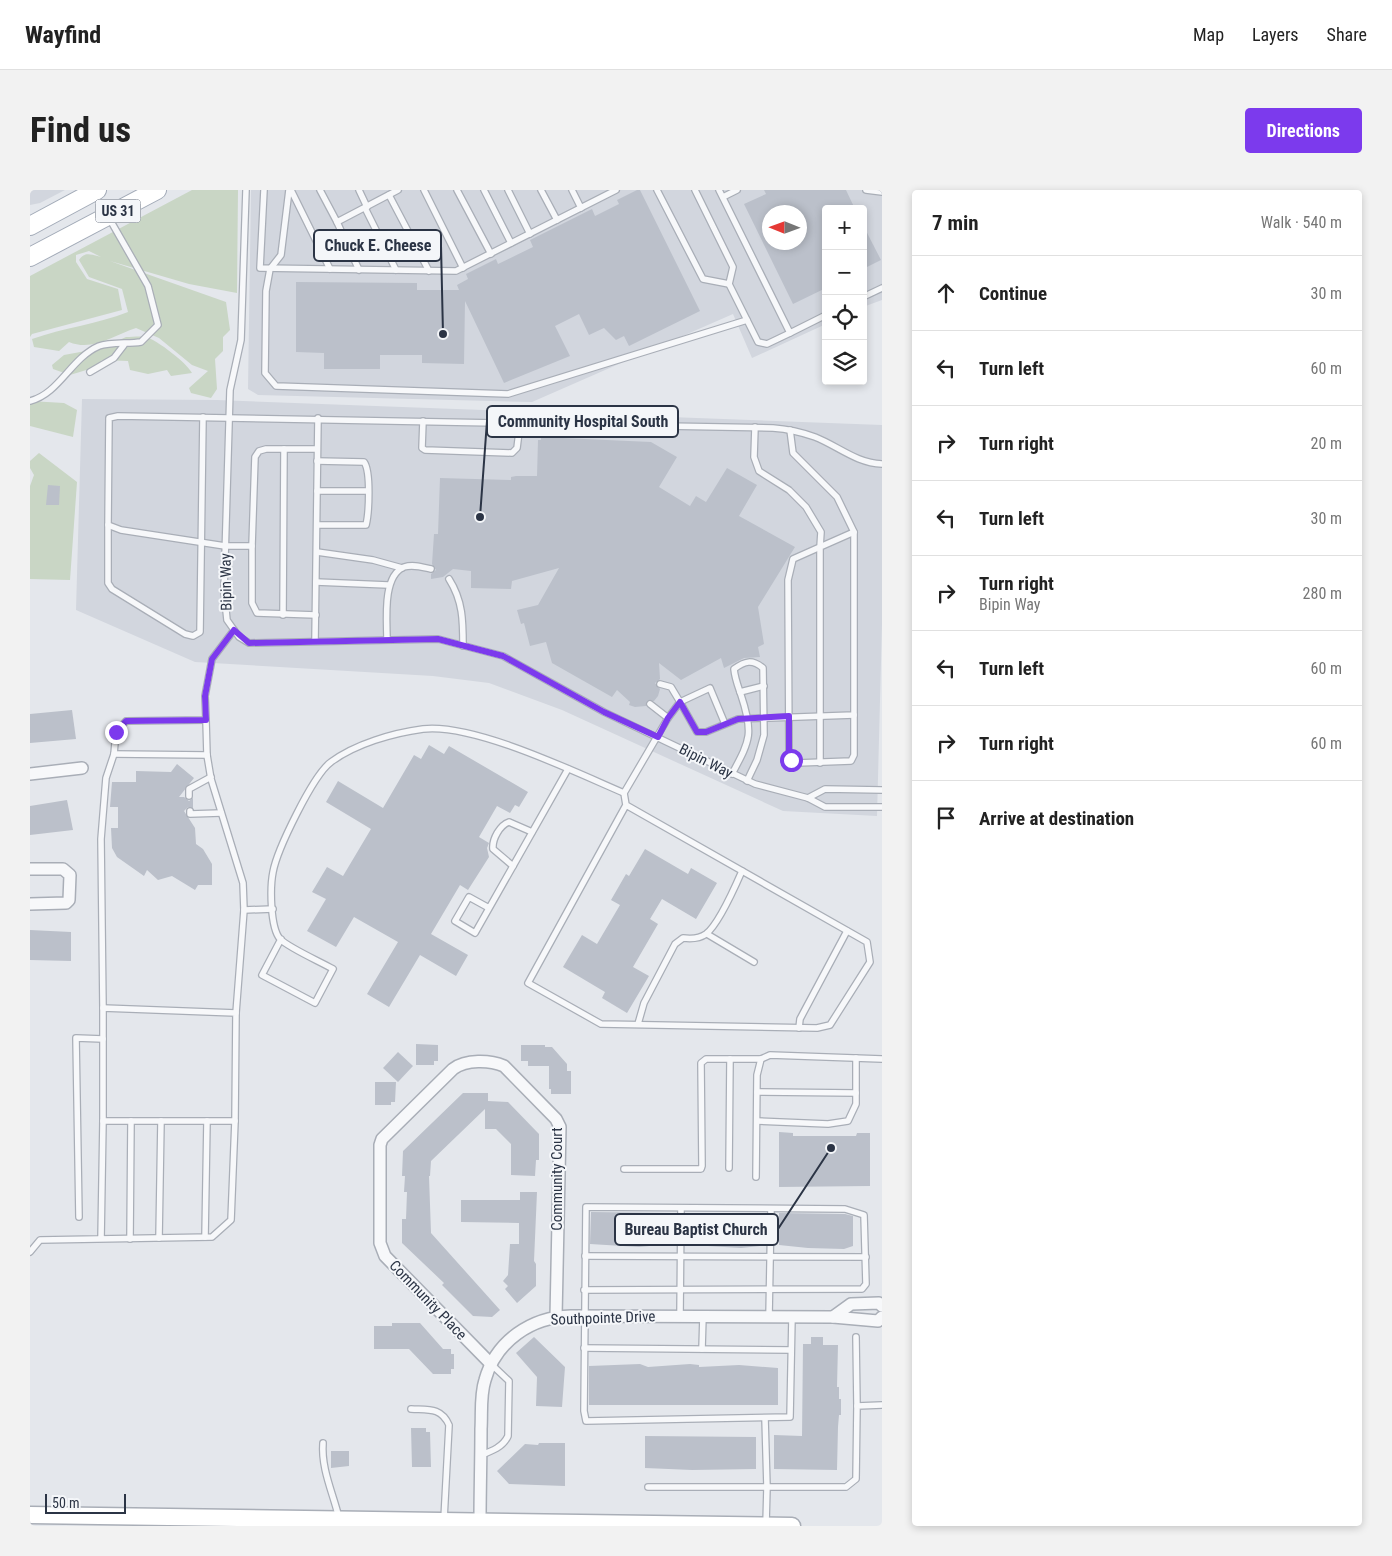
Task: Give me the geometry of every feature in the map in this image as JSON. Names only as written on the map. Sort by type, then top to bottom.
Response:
[{"type":"main road","name":"US 31","points":[[30,226],[97,190]]},
{"type":"main road","name":"US 31","points":[[30,257],[157,190]]},
{"type":"street","points":[[30,774],[82,768]]},
{"type":"street","points":[[30,869],[63,869],[70,875],[68,902],[63,904],[30,904]]},
{"type":"street","name":"Community Place","points":[[491,1364],[382,1251],[380,1243],[380,1145],[385,1134],[456,1066],[468,1062],[502,1065]]},
{"type":"street","name":"Community Court","points":[[502,1065],[556,1119],[560,1127],[556,1317]]},
{"type":"street","points":[[832,1317],[851,1304],[879,1303],[882,1306]]},
{"type":"street","name":"Southpointe Drive","points":[[480,1522],[482,1391],[491,1364],[500,1350],[515,1334],[532,1324],[556,1317],[584,1316],[832,1317],[878,1321],[882,1317]]},
{"type":"street","points":[[30,1515],[114,1521],[339,1520],[425,1524],[444,1521],[547,1524],[792,1526]]},
{"type":"lane","name":"Bipin Way","points":[[246,190],[241,340],[230,390],[228,417],[225,546],[227,620],[234,630],[249,643],[438,639],[503,656],[604,712],[732,774],[771,790],[808,798],[825,807],[882,807]]},
{"type":"lane","points":[[264,190],[260,268],[429,271],[456,271],[463,268],[613,191]]},
{"type":"lane","points":[[290,190],[281,255],[270,269],[266,291],[265,373],[276,386],[508,394],[747,320]]},
{"type":"lane","points":[[290,190],[330,269]]},
{"type":"lane","points":[[320,190],[359,270]]},
{"type":"lane","points":[[359,190],[396,270]]},
{"type":"lane","points":[[424,190],[463,268]]},
{"type":"lane","points":[[457,190],[490,254]]},
{"type":"lane","points":[[484,190],[511,243]]},
{"type":"lane","points":[[508,190],[530,234]]},
{"type":"lane","points":[[541,190],[557,220]]},
{"type":"lane","points":[[572,190],[581,208]]},
{"type":"lane","points":[[657,190],[703,279],[729,284]]},
{"type":"lane","points":[[695,190],[733,267],[729,284],[758,342],[767,344],[822,317]]},
{"type":"lane","points":[[719,190],[790,333]]},
{"type":"lane","points":[[723,197],[737,190]]},
{"type":"lane","points":[[866,190],[882,192]]},
{"type":"lane","points":[[337,222],[393,192],[429,271]]},
{"type":"lane","points":[[30,401],[44,398],[84,354],[101,345],[124,345],[141,342],[158,325],[148,286],[108,216]]},
{"type":"lane","points":[[867,295],[882,288]]},
{"type":"lane","points":[[90,372],[114,358],[124,345]]},
{"type":"lane","points":[[203,417],[200,632],[193,636],[185,634],[112,589],[108,583],[109,418],[118,416],[318,418],[520,424],[755,427],[790,430],[814,436],[858,459],[882,464]]},
{"type":"lane","points":[[315,641],[318,418]]},
{"type":"lane","points":[[423,421],[422,448],[425,450],[512,453],[518,448],[520,424]]},
{"type":"lane","points":[[755,427],[754,457],[759,471],[789,490],[806,507],[821,532],[820,763]]},
{"type":"lane","points":[[790,430],[793,454],[838,497],[854,532],[854,755],[851,761],[796,764],[791,760],[789,753],[788,580],[793,559],[854,532]]},
{"type":"lane","points":[[316,615],[262,615],[253,609],[252,546],[255,456],[259,451],[266,449],[317,449]]},
{"type":"lane","points":[[283,615],[284,449]]},
{"type":"lane","points":[[317,460],[364,462],[367,466],[368,491],[366,525],[317,525]]},
{"type":"lane","points":[[317,491],[368,491]]},
{"type":"lane","points":[[108,525],[121,530],[225,546],[252,546]]},
{"type":"lane","points":[[317,552],[373,560],[402,568],[413,566],[431,569]]},
{"type":"lane","points":[[387,640],[388,584],[402,568]]},
{"type":"lane","points":[[449,579],[458,593],[463,612],[463,646]]},
{"type":"lane","points":[[316,582],[388,584]]},
{"type":"lane","points":[[30,1252],[40,1240],[212,1237],[231,1220],[235,1121],[236,1013],[244,910],[243,883],[211,777],[207,755],[205,696],[212,659],[234,630]]},
{"type":"lane","points":[[732,774],[746,748],[750,732],[748,718],[735,682],[734,669],[744,662],[755,662],[763,668],[764,735],[757,760],[747,780]]},
{"type":"lane","points":[[660,684],[671,687],[697,732],[706,732],[738,719],[854,715]]},
{"type":"lane","points":[[740,692],[764,686]]},
{"type":"lane","points":[[626,805],[866,942],[870,962],[830,1025],[800,1028],[601,1024],[528,983],[626,805],[624,793],[668,718],[680,702],[710,688],[725,724]]},
{"type":"lane","points":[[650,704],[668,718]]},
{"type":"lane","points":[[101,1239],[103,1008],[101,838],[106,778],[114,754],[116,732],[126,721],[206,720]]},
{"type":"lane","points":[[280,939],[262,975],[315,1003],[333,969],[280,939],[275,929],[271,889],[273,871],[310,788],[330,762],[348,752],[372,742],[424,729],[454,730],[483,737],[568,769],[624,793]]},
{"type":"lane","points":[[114,754],[207,755]]},
{"type":"lane","points":[[489,908],[469,897],[455,921],[475,933],[568,769]]},
{"type":"lane","points":[[189,796],[189,789],[211,777]]},
{"type":"lane","points":[[808,798],[825,789],[882,790]]},
{"type":"lane","points":[[190,811],[190,814],[221,813]]},
{"type":"lane","points":[[513,866],[493,849],[493,841],[502,827],[509,822],[532,832]]},
{"type":"lane","points":[[638,1024],[644,1003],[675,944],[683,938],[694,940],[706,934],[726,904],[742,871]]},
{"type":"lane","points":[[244,910],[273,909]]},
{"type":"lane","points":[[800,1028],[800,1019],[847,931]]},
{"type":"lane","points":[[706,934],[754,962]]},
{"type":"lane","points":[[103,1008],[236,1013]]},
{"type":"lane","points":[[78,1216],[76,1038],[103,1039]]},
{"type":"lane","points":[[624,1169],[701,1168],[701,1063],[706,1059],[760,1059],[770,1055],[882,1058]]},
{"type":"lane","points":[[757,1121],[828,1124],[848,1121],[856,1104],[856,1058]]},
{"type":"lane","points":[[729,1168],[730,1059]]},
{"type":"lane","points":[[756,1177],[756,1092],[760,1059]]},
{"type":"lane","points":[[756,1092],[856,1093]]},
{"type":"lane","points":[[130,1238],[131,1121]]},
{"type":"lane","points":[[159,1238],[161,1121]]},
{"type":"lane","points":[[206,1237],[207,1121]]},
{"type":"lane","points":[[103,1122],[235,1121]]},
{"type":"lane","points":[[584,1290],[862,1289],[866,1284],[864,1215],[845,1209],[586,1207],[584,1290],[584,1411],[586,1421],[790,1418],[792,1317]]},
{"type":"lane","points":[[680,1316],[681,1208]]},
{"type":"lane","points":[[769,1317],[771,1209]]},
{"type":"lane","points":[[585,1256],[866,1257]]},
{"type":"lane","points":[[702,1349],[703,1316]]},
{"type":"lane","points":[[648,1487],[846,1487],[856,1479],[856,1337]]},
{"type":"lane","points":[[584,1348],[791,1350]]},
{"type":"lane","points":[[481,1455],[505,1442],[508,1436],[509,1381],[491,1364]]},
{"type":"lane","points":[[857,1406],[882,1405]]},
{"type":"lane","points":[[411,1409],[437,1410],[445,1416],[449,1425],[444,1521]]},
{"type":"lane","points":[[765,1418],[766,1526]]},
{"type":"lane","points":[[323,1443],[323,1464],[334,1494],[339,1520]]},
{"type":"shaded area","points":[[30,190],[65,190],[40,203],[30,205]]},
{"type":"shaded area","points":[[251,190],[882,190],[882,300],[867,306],[867,205],[822,205],[822,326],[752,358],[733,314],[532,402],[258,395],[248,389]]},
{"type":"shaded area","points":[[82,399],[217,400],[882,425],[882,624],[877,816],[783,811],[562,710],[489,683],[433,676],[195,662],[76,610]]},
{"type":"green space","points":[[192,190],[238,190],[237,293],[189,284],[110,261],[226,302],[230,330],[223,337],[223,351],[215,359],[217,389],[211,398],[191,393],[189,388],[208,371],[192,365],[159,338],[136,328],[95,344],[78,345],[69,342],[59,351],[34,347],[32,339],[128,312],[122,289],[89,277],[79,260],[84,255],[101,257],[89,251],[76,255],[76,262],[87,279],[118,289],[122,310],[32,334],[30,337],[30,276]]},
{"type":"green space","points":[[126,337],[146,337],[151,339],[178,358],[192,373],[171,376],[167,370],[148,374],[130,370],[128,361],[102,360],[96,367],[70,375],[53,369],[52,365],[64,355],[102,348]]},
{"type":"green space","points":[[30,401],[64,403],[77,410],[73,437],[30,426]]},
{"type":"green space","points":[[39,453],[77,482],[70,580],[30,579],[30,486],[34,475],[30,468],[30,461]]},
{"type":"building","points":[[640,190],[700,311],[629,346],[624,336],[616,340],[604,328],[589,335],[579,314],[555,326],[570,356],[504,383],[465,301],[464,364],[422,363],[422,355],[380,355],[380,369],[324,369],[324,353],[296,352],[296,282],[417,283],[417,290],[459,290],[457,285],[468,279],[466,274],[496,259],[498,264],[533,247],[530,240],[592,209],[595,216],[619,204],[617,200]]},
{"type":"building","points":[[764,190],[846,190],[853,205],[822,205],[822,290],[793,304],[767,250],[807,250],[807,205],[762,205],[762,241],[744,204],[766,194]]},
{"type":"building","points":[[867,233],[881,260],[867,267]]},
{"type":"building","points":[[541,437],[651,442],[677,457],[659,487],[690,506],[696,496],[706,502],[727,468],[757,485],[739,516],[795,547],[758,607],[764,644],[758,647],[760,657],[744,658],[724,668],[721,658],[681,680],[659,663],[660,679],[655,683],[660,689],[658,696],[654,701],[647,701],[646,706],[635,707],[629,705],[630,702],[617,690],[612,697],[552,663],[546,642],[530,646],[524,623],[521,624],[517,610],[538,605],[559,568],[512,581],[511,589],[471,588],[471,571],[453,569],[443,577],[431,579],[431,574],[436,570],[432,564],[434,534],[438,534],[440,478],[511,480],[511,477],[516,476],[537,476],[538,440],[541,440]]},
{"type":"building","points":[[48,485],[60,486],[59,505],[46,505]]},
{"type":"building","points":[[72,710],[76,739],[30,743],[30,714]]},
{"type":"building","points":[[429,745],[444,754],[449,746],[528,792],[519,807],[515,805],[510,813],[497,806],[479,837],[489,843],[487,848],[489,857],[468,890],[460,885],[431,934],[468,955],[456,976],[420,955],[389,1007],[367,994],[398,942],[354,917],[336,947],[307,931],[326,899],[312,892],[327,867],[343,876],[371,829],[326,802],[338,781],[383,808],[414,755],[421,759]]},
{"type":"building","points":[[177,764],[194,778],[179,797],[184,797],[189,801],[193,798],[193,808],[188,807],[184,811],[195,828],[196,844],[203,849],[212,864],[212,885],[198,885],[195,890],[172,876],[158,880],[147,870],[144,876],[117,857],[112,848],[111,828],[118,828],[118,807],[110,807],[112,782],[136,782],[136,771],[171,772]]},
{"type":"building","points":[[67,800],[73,830],[30,835],[30,806]]},
{"type":"building","points":[[645,849],[688,874],[691,868],[717,883],[696,919],[662,899],[650,919],[658,924],[633,967],[649,976],[627,1013],[602,998],[605,992],[563,967],[582,935],[597,944],[620,905],[611,900],[626,874],[629,876]]},
{"type":"building","points":[[30,930],[71,932],[71,961],[30,960]]},
{"type":"building","points":[[416,1044],[438,1045],[438,1061],[434,1061],[434,1065],[416,1065]]},
{"type":"building","points":[[521,1045],[545,1045],[545,1047],[552,1047],[567,1064],[567,1071],[571,1071],[571,1094],[551,1094],[551,1089],[549,1089],[549,1066],[528,1066],[528,1061],[521,1061]]},
{"type":"building","points":[[398,1052],[413,1066],[398,1082],[383,1068]]},
{"type":"building","points":[[375,1082],[396,1082],[395,1102],[391,1102],[391,1105],[375,1105]]},
{"type":"building","points":[[463,1093],[488,1093],[488,1101],[508,1102],[539,1134],[539,1160],[536,1160],[535,1176],[511,1175],[511,1144],[496,1129],[485,1129],[485,1109],[431,1161],[429,1176],[431,1233],[500,1310],[492,1317],[473,1316],[442,1285],[444,1283],[402,1243],[402,1219],[406,1219],[407,1192],[404,1192],[405,1176],[402,1176],[403,1151]]},
{"type":"building","points":[[779,1132],[793,1133],[793,1136],[856,1136],[857,1133],[870,1133],[870,1186],[779,1187]]},
{"type":"building","points":[[520,1192],[537,1192],[534,1261],[536,1264],[536,1286],[517,1303],[505,1289],[508,1286],[503,1281],[508,1275],[510,1244],[519,1244],[519,1223],[461,1222],[461,1200],[520,1200]]},
{"type":"building","points":[[591,1212],[672,1213],[671,1244],[639,1247],[590,1244]]},
{"type":"building","points":[[779,1213],[845,1214],[853,1216],[853,1246],[844,1249],[779,1245]]},
{"type":"building","points":[[691,1214],[760,1214],[760,1246],[741,1248],[691,1245]]},
{"type":"building","points":[[392,1323],[420,1323],[443,1349],[451,1349],[451,1354],[454,1354],[454,1369],[451,1369],[451,1374],[433,1374],[409,1349],[374,1349],[374,1326],[392,1326]]},
{"type":"building","points":[[534,1337],[565,1367],[562,1407],[536,1406],[537,1377],[516,1353]]},
{"type":"building","points":[[811,1337],[823,1337],[823,1345],[838,1345],[837,1387],[839,1387],[839,1399],[841,1399],[841,1415],[839,1415],[838,1427],[837,1470],[774,1469],[774,1435],[802,1436],[803,1344],[811,1344]]},
{"type":"building","points":[[640,1364],[648,1367],[690,1364],[699,1365],[699,1367],[739,1365],[778,1368],[778,1405],[589,1405],[589,1366]]},
{"type":"building","points":[[411,1428],[426,1428],[426,1432],[430,1432],[431,1467],[412,1467]]},
{"type":"building","points":[[645,1436],[756,1437],[756,1469],[692,1470],[645,1468]]},
{"type":"building","points":[[539,1443],[565,1443],[565,1486],[509,1484],[497,1471],[525,1444],[538,1445]]},
{"type":"building","points":[[331,1451],[349,1451],[349,1466],[331,1468]]},
{"type":"place","name":"Chuck E. Cheese","points":[[443,334]]},
{"type":"place","name":"Community Hospital South","points":[[480,517]]},
{"type":"place","name":"Bureau Baptist Church","points":[[831,1148]]},
{"type":"route","points":[[116,732],[126,721],[206,720],[205,696],[212,659],[234,630],[239,637],[249,643],[438,639],[503,656],[604,712],[658,737],[672,710],[680,702],[697,732],[706,732],[738,719],[789,716],[789,753],[791,760]]}]
